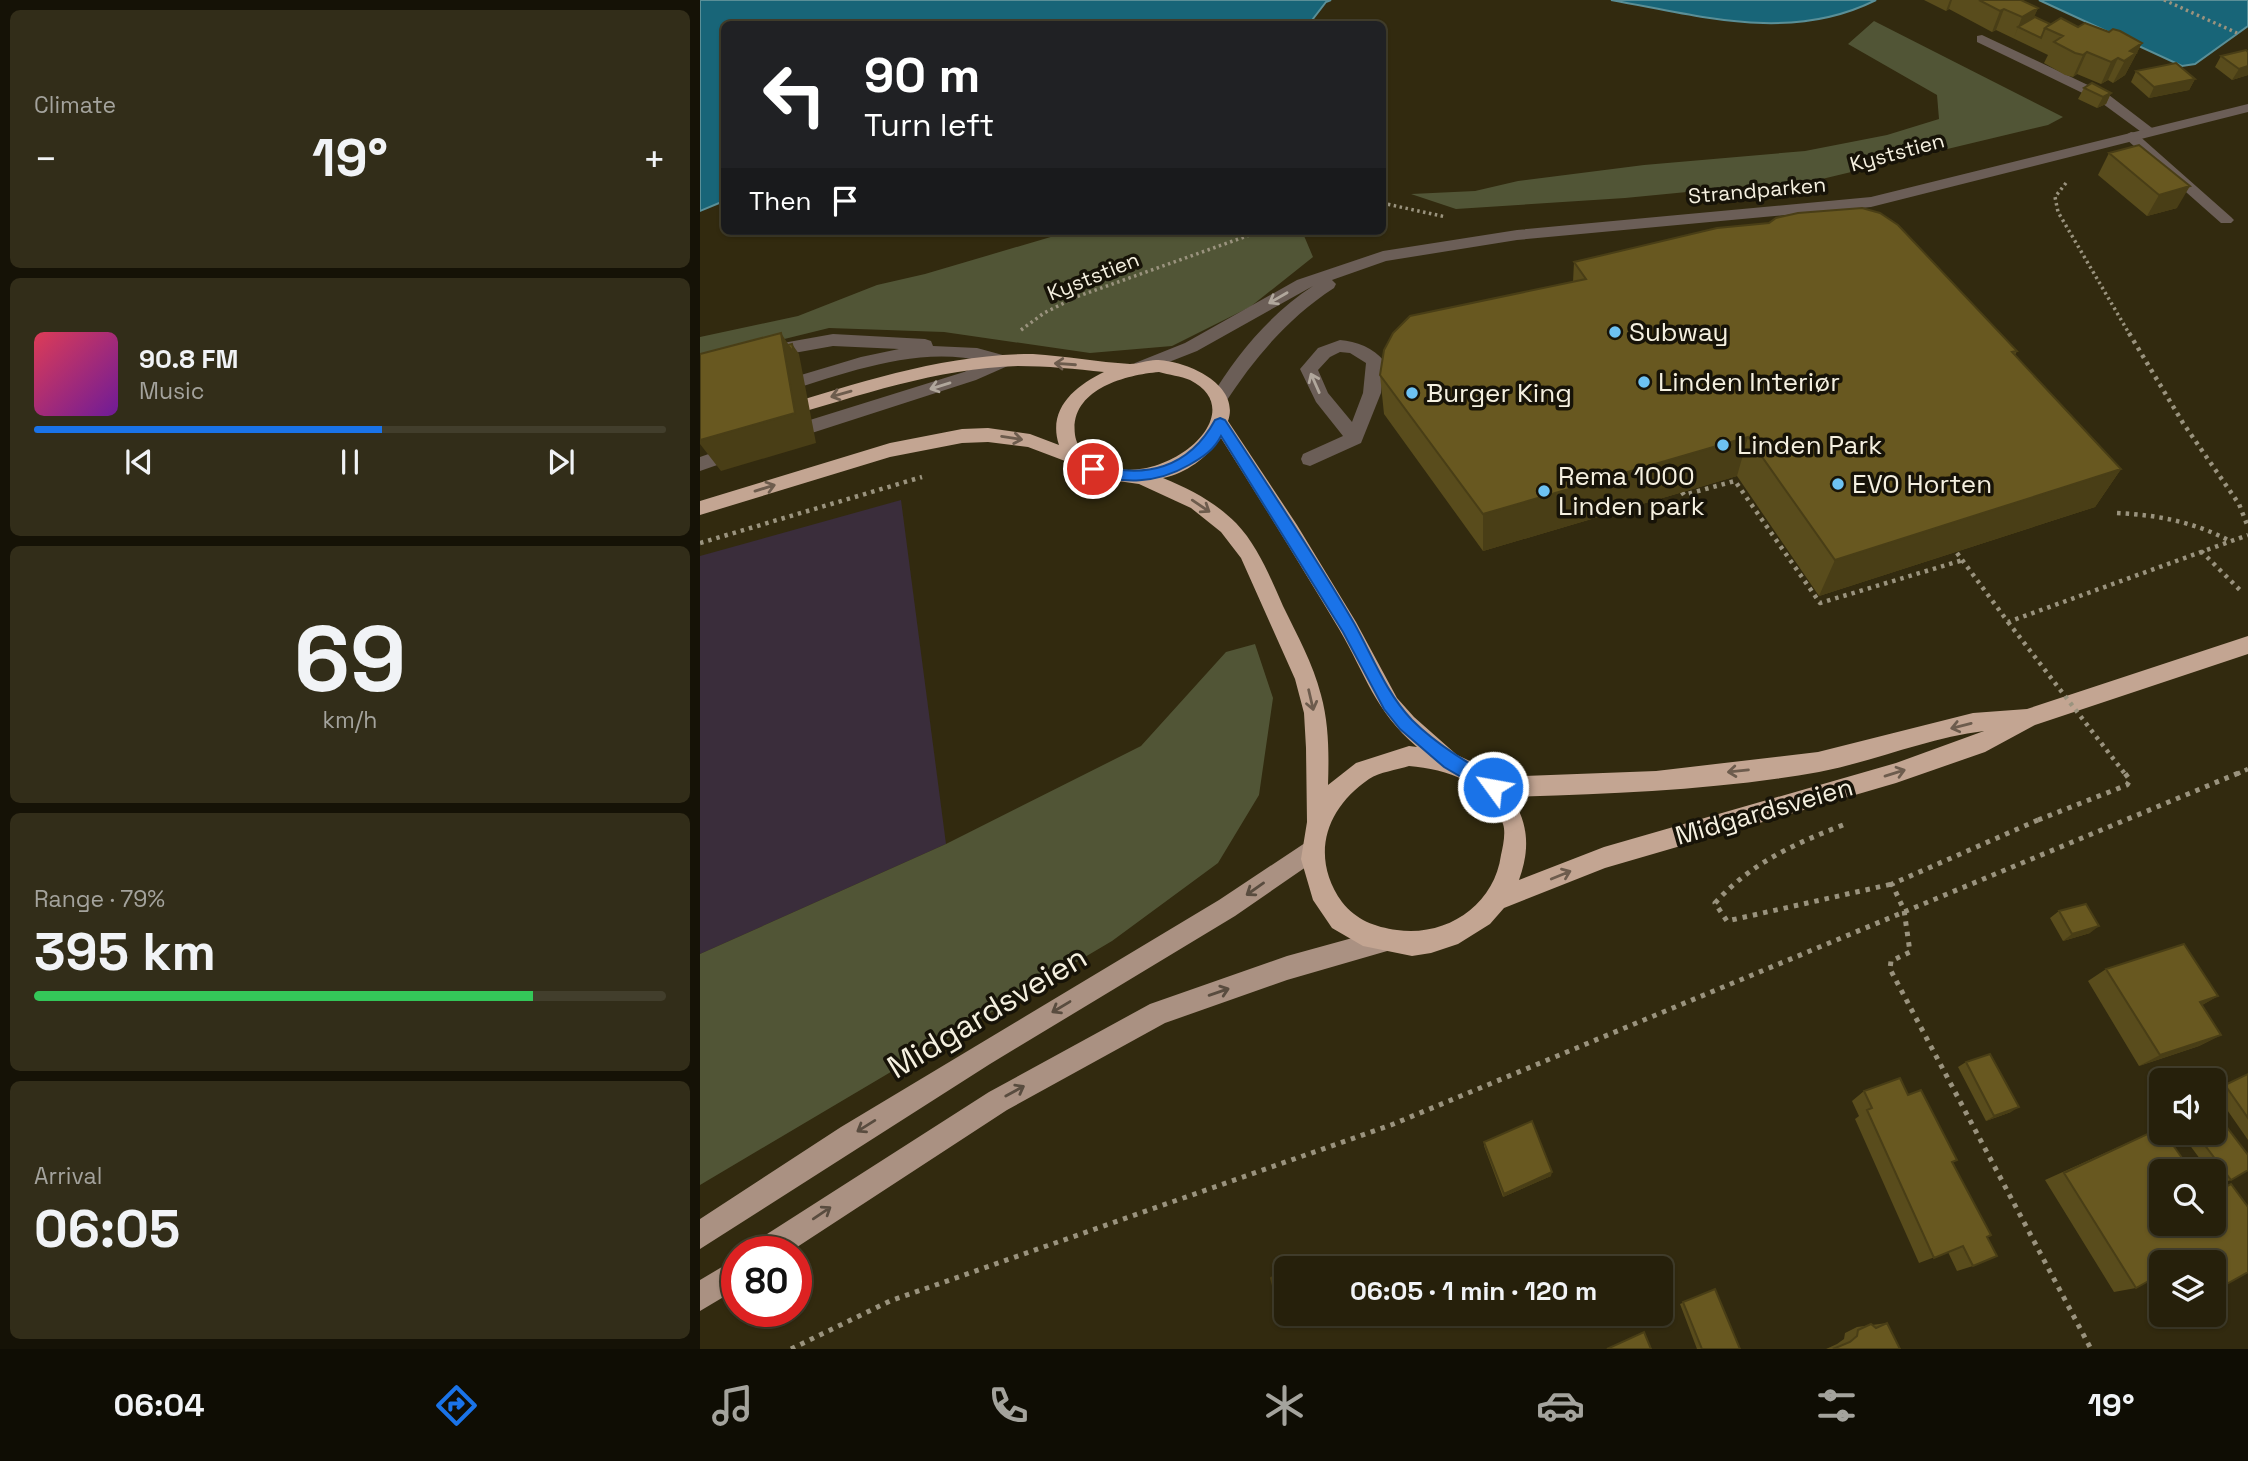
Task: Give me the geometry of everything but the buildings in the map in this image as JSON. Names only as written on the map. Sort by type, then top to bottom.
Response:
[{"type":"highway","points":[[768,416],[897,379],[949,367],[1004,361],[1134,368],[1159,366],[1190,372],[1214,390],[1219,399],[1220,423],[1213,439],[1186,462],[1169,471],[1140,477],[1111,475],[1093,469],[1079,459],[1065,436],[1069,412],[1077,398],[1094,384],[1134,368]]},
{"type":"highway","points":[[1140,477],[1180,493],[1204,508],[1227,525],[1248,549],[1307,680],[1315,715],[1317,752],[1316,824],[1311,849],[1319,890],[1341,919],[1361,933],[1385,941],[1410,944],[1435,941],[1459,932],[1480,918],[1497,900],[1509,879],[1514,857],[1515,824],[1493,787],[1450,762],[1406,724],[1389,704],[1349,628],[1290,530],[1220,423]]},
{"type":"highway","points":[[700,508],[890,450],[962,436],[988,435],[1030,441],[1079,459]]},
{"type":"highway","name":"Midgardsveien","points":[[1497,900],[1604,858],[1931,761],[1977,745],[2028,718],[2248,645]]},
{"type":"highway","name":"Midgardsveien","points":[[1493,787],[1625,784],[1819,762],[1992,718],[2028,718]]},
{"type":"highway","points":[[1316,824],[1337,789],[1370,766],[1409,757],[1450,762]]},
{"type":"main road","name":"Midgardsveien","points":[[700,1235],[850,1136],[1227,908],[1311,849]]},
{"type":"main road","points":[[788,1236],[998,1101],[1159,1013],[1287,968],[1385,941]]},
{"type":"main road","points":[[700,1297],[721,1283]]},
{"type":"street","points":[[1982,39],[2104,99],[2149,131]]},
{"type":"street","name":"Strandparken","points":[[1134,368],[1191,346],[1303,284],[1411,249],[1871,202],[2248,108]]},
{"type":"street","points":[[2131,136],[2226,220]]},
{"type":"street","name":"Strandparken","points":[[1219,399],[1277,321],[1318,290],[1363,263]]},
{"type":"street","points":[[755,355],[833,340],[898,342],[981,353],[1004,361]]},
{"type":"street","points":[[1310,459],[1356,438],[1372,393],[1375,361],[1360,348],[1339,345],[1318,355],[1309,369],[1313,383],[1324,400],[1356,438]]},
{"type":"street","points":[[764,392],[864,363],[919,353],[954,351]]},
{"type":"street","points":[[700,464],[970,376],[1004,361]]},
{"type":"path","points":[[2164,0],[2237,33]]},
{"type":"path","points":[[2074,180],[2064,184],[2054,198],[2054,206],[2183,424],[2239,504],[2248,527]]},
{"type":"path","points":[[1386,204],[1445,217],[1458,217]]},
{"type":"path","name":"Kyststien","points":[[1021,330],[1044,313],[1076,297],[1250,235]]},
{"type":"path","points":[[700,543],[923,476]]},
{"type":"path","points":[[1682,492],[1684,495],[1735,481],[1820,603],[1963,560]]},
{"type":"path","points":[[2117,513],[2164,515],[2211,530],[2231,541]]},
{"type":"path","points":[[2008,622],[2248,535]]},
{"type":"path","points":[[2202,551],[2241,592]]},
{"type":"path","points":[[1845,824],[1780,849],[1745,873],[1715,904],[1727,921],[1892,884],[2038,820],[2127,785],[2130,780],[1957,553]]},
{"type":"path","points":[[791,1349],[890,1301],[1391,1125],[2248,769]]},
{"type":"path","points":[[1892,884],[1904,910],[1910,952],[1891,961],[1890,969],[2091,1349]]},
{"type":"shaded area","points":[[901,500],[946,844],[700,954],[700,556]]},
{"type":"green space","points":[[1874,21],[2063,117],[2048,125],[1822,179],[1625,198],[1456,209],[1411,194],[1475,191],[1518,181],[1644,165],[1805,151],[1887,135],[1939,119],[1937,95],[1848,44]]},
{"type":"green space","points":[[1057,235],[1304,235],[1313,257],[1250,307],[1172,346],[1090,353],[944,332],[829,328],[700,360],[700,337],[798,316],[877,285],[925,274]]},
{"type":"green space","points":[[1255,644],[1273,698],[1259,795],[1218,863],[1112,941],[700,1185],[700,954],[946,844],[1141,746],[1226,652]]},
{"type":"water","points":[[700,0],[1331,0],[1326,2],[1311,21],[721,21],[721,202],[700,211]]},
{"type":"water","points":[[1611,0],[1876,0],[1844,13],[1778,23],[1712,18]]},
{"type":"water","points":[[2039,0],[2248,0],[2248,26],[2195,64],[2182,66]]},
{"type":"place","name":"Subway","points":[[1615,332]]},
{"type":"place","name":"Linden Interiør","points":[[1644,382]]},
{"type":"place","name":"Burger King","points":[[1412,393]]},
{"type":"place","name":"Linden Park","points":[[1723,445]]},
{"type":"place","name":"EVO Horten","points":[[1838,484]]},
{"type":"place","name":"Rema 1000 Linden park","points":[[1544,491]]},
{"type":"route","points":[[1093,469],[1111,475],[1140,477],[1169,471],[1202,451],[1213,439],[1220,423],[1290,530],[1349,628],[1389,704],[1406,724],[1450,762],[1493,787]]}]
